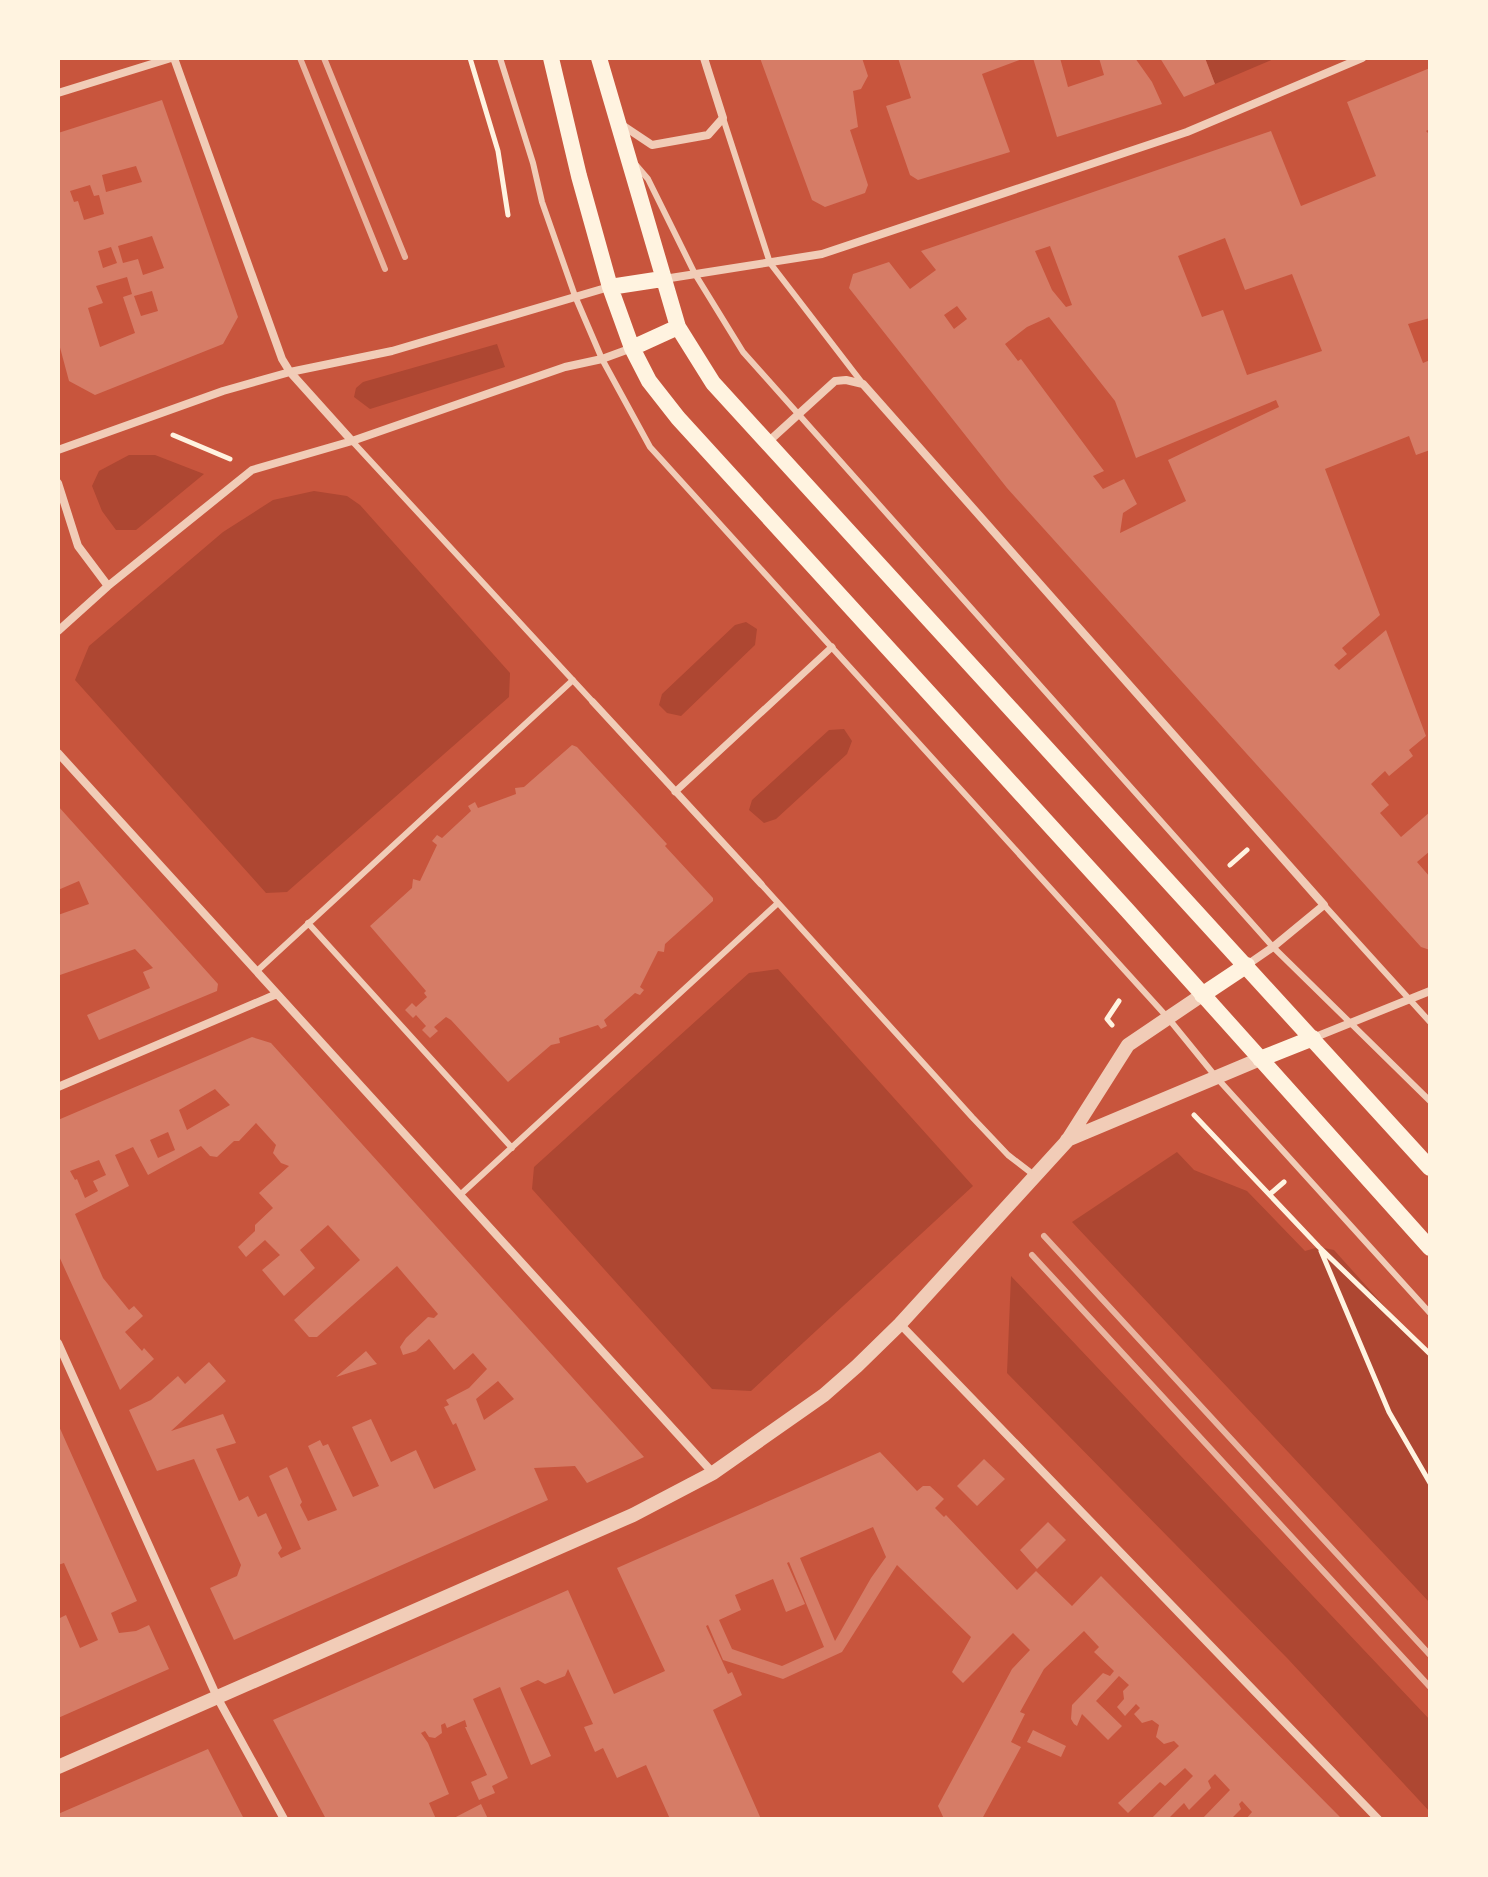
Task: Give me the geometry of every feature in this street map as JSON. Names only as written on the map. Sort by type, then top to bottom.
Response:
[{"type":"main road","points":[[551,58],[610,287],[632,348],[649,381],[678,418],[1430,1248]]},
{"type":"main road","points":[[599,58],[678,327],[713,383],[1430,1168]]},
{"type":"main road","points":[[610,287],[662,279]]},
{"type":"main road","points":[[632,348],[678,327]]},
{"type":"main road","points":[[1202,995],[1247,965]]},
{"type":"main road","points":[[1260,1059],[1313,1038]]},
{"type":"street","points":[[58,93],[172,58],[270,331],[290,372],[352,441]]},
{"type":"street","points":[[619,123],[652,145],[708,135],[723,118],[704,58]]},
{"type":"street","points":[[662,279],[822,254],[1187,132],[1362,58]]},
{"type":"street","points":[[58,450],[223,391],[290,372],[392,351],[610,287]]},
{"type":"street","points":[[58,631],[108,586],[252,470],[352,441],[556,370],[632,348]]},
{"type":"street","points":[[768,442],[835,381],[863,384],[1324,905],[1247,965]]},
{"type":"street","points":[[58,483],[78,546],[108,586]]},
{"type":"street","points":[[675,792],[832,647]]},
{"type":"street","points":[[593,702],[761,884]]},
{"type":"street","points":[[58,753],[713,1473]]},
{"type":"street","points":[[1313,1038],[1430,991]]},
{"type":"street","points":[[58,1087],[277,994]]},
{"type":"street","points":[[58,1767],[633,1515],[713,1473],[824,1395],[900,1324],[1067,1141],[1128,1045],[1202,995]]},
{"type":"street","points":[[1067,1141],[1260,1059]]},
{"type":"street","points":[[900,1324],[1378,1819]]},
{"type":"street","points":[[58,1343],[217,1697],[284,1819]]},
{"type":"lane","points":[[500,58],[542,202],[575,296],[602,359],[650,447],[1168,1018],[1216,1077],[1430,1313]]},
{"type":"lane","points":[[723,118],[770,263],[863,384]]},
{"type":"lane","points":[[629,156],[648,179],[695,274],[743,352],[1273,947],[1430,1101]]},
{"type":"lane","points":[[352,441],[593,702]]},
{"type":"lane","points":[[257,971],[573,680]]},
{"type":"lane","points":[[761,884],[1008,1155],[1034,1175]]},
{"type":"lane","points":[[460,1195],[778,903]]},
{"type":"lane","points":[[1324,905],[1430,1022]]},
{"type":"lane","points":[[308,923],[512,1148]]},
{"type":"path","points":[[470,58],[498,151],[508,215]]},
{"type":"path","points":[[138,423],[196,443],[252,470]]},
{"type":"path","points":[[1214,880],[1262,836]]},
{"type":"path","points":[[1118,994],[1119,1003],[1107,1019],[1118,1032]]},
{"type":"path","points":[[1173,1095],[1319,1247],[1430,1354]]},
{"type":"path","points":[[1319,1247],[1389,1412],[1430,1483]]},
{"type":"shaded area","points":[[1205,58],[1276,58],[1215,84]]},
{"type":"shaded area","points":[[497,344],[505,367],[370,409],[354,397],[356,388],[363,382]]},
{"type":"shaded area","points":[[129,455],[155,455],[204,474],[136,530],[116,530],[102,511],[92,486],[99,471]]},
{"type":"shaded area","points":[[314,491],[347,496],[360,505],[510,673],[509,697],[287,892],[266,893],[75,680],[89,646],[223,532],[273,500]]},
{"type":"shaded area","points":[[746,622],[757,629],[755,645],[681,716],[667,713],[659,705],[662,694],[735,625]]},
{"type":"shaded area","points":[[844,729],[852,741],[847,754],[776,819],[764,823],[749,810],[752,800],[829,730]]},
{"type":"shaded area","points":[[778,969],[973,1186],[751,1391],[712,1389],[532,1189],[534,1167],[749,973]]},
{"type":"shaded area","points":[[1177,1152],[1194,1170],[1247,1191],[1305,1251],[1319,1247],[1334,1250],[1430,1357],[1430,1603],[1072,1222]]},
{"type":"shaded area","points":[[1011,1276],[1430,1720],[1430,1812],[1288,1659],[1007,1373]]},
{"type":"building","points":[[760,58],[862,58],[868,76],[861,89],[853,91],[858,127],[850,130],[868,185],[865,193],[825,207],[812,200]]},
{"type":"building","points":[[898,58],[1025,58],[982,74],[1010,152],[918,180],[910,175],[886,106],[911,98]]},
{"type":"building","points":[[1033,58],[1060,58],[1068,87],[1104,75],[1099,58],[1135,58],[1152,82],[1162,104],[1057,137]]},
{"type":"building","points":[[1160,58],[1205,58],[1215,84],[1184,97]]},
{"type":"building","points":[[1430,68],[1430,129],[1426,131],[1430,135],[1430,318],[1408,324],[1423,363],[1430,360],[1430,450],[1416,455],[1409,436],[1325,469],[1380,615],[1342,648],[1347,654],[1334,665],[1339,670],[1386,630],[1426,736],[1409,750],[1413,756],[1389,776],[1385,771],[1371,784],[1389,805],[1380,813],[1401,837],[1430,812],[1430,851],[1417,862],[1430,877],[1430,950],[1421,947],[1007,488],[849,288],[853,274],[889,262],[910,289],[936,270],[921,251],[1271,131],[1301,206],[1376,176],[1347,102]],"holes":[[[1225,238],[1245,290],[1292,274],[1322,351],[1247,375],[1223,310],[1202,317],[1178,256]],[[1050,246],[1072,305],[1066,307],[1052,290],[1035,251]],[[957,306],[967,319],[954,329],[944,315]],[[1049,317],[1115,401],[1136,458],[1276,400],[1279,407],[1168,460],[1186,501],[1120,533],[1123,513],[1137,504],[1124,479],[1103,489],[1093,476],[1104,471],[1021,359],[1018,361],[1005,344],[1027,327]]]},
{"type":"building","points":[[162,100],[238,317],[223,344],[95,395],[69,381],[58,340],[58,133]],"holes":[[[136,166],[142,182],[106,192],[102,175]],[[90,185],[94,196],[99,195],[104,214],[84,220],[78,201],[74,202],[70,191]],[[152,236],[164,268],[143,275],[138,259],[123,263],[118,246]],[[111,247],[117,263],[103,268],[98,251]],[[127,277],[132,294],[123,297],[135,333],[100,347],[88,308],[103,303],[96,286]],[[152,291],[158,311],[141,316],[134,296]]]},
{"type":"building","points":[[572,745],[667,844],[665,846],[713,901],[665,944],[664,952],[658,951],[640,987],[644,990],[640,995],[635,993],[604,1020],[607,1026],[601,1029],[598,1025],[559,1038],[560,1043],[551,1045],[508,1082],[451,1020],[446,1017],[434,1027],[438,1031],[430,1038],[422,1030],[426,1026],[416,1015],[413,1018],[405,1010],[412,1003],[416,1007],[427,997],[426,991],[370,926],[412,888],[413,879],[420,881],[437,845],[432,841],[437,835],[442,838],[471,811],[468,806],[475,802],[478,808],[516,794],[515,788],[524,787]]},
{"type":"building","points":[[58,806],[218,984],[217,991],[99,1040],[87,1015],[150,988],[143,972],[153,968],[135,949],[60,975],[58,915],[89,904],[79,881],[58,890]]},
{"type":"building","points":[[252,1037],[271,1043],[644,1457],[587,1483],[575,1466],[534,1468],[548,1500],[234,1640],[210,1588],[237,1576],[241,1565],[194,1459],[157,1471],[129,1410],[151,1400],[178,1376],[185,1384],[209,1362],[226,1381],[171,1431],[223,1414],[236,1443],[216,1449],[239,1501],[248,1496],[258,1517],[266,1513],[282,1548],[278,1553],[281,1558],[301,1549],[269,1476],[287,1467],[308,1521],[337,1510],[308,1446],[320,1440],[323,1446],[328,1444],[353,1497],[379,1486],[352,1427],[371,1419],[391,1462],[416,1450],[434,1489],[476,1470],[456,1423],[453,1425],[444,1407],[449,1405],[446,1400],[469,1388],[487,1369],[473,1353],[454,1370],[429,1339],[416,1351],[403,1355],[400,1347],[406,1338],[428,1317],[434,1318],[438,1314],[397,1266],[317,1337],[309,1337],[294,1320],[360,1260],[328,1225],[300,1250],[315,1268],[284,1296],[262,1270],[280,1255],[265,1240],[246,1257],[238,1247],[273,1208],[259,1193],[289,1166],[281,1163],[273,1153],[276,1145],[256,1123],[217,1157],[210,1156],[201,1146],[148,1175],[133,1147],[115,1155],[129,1186],[75,1214],[103,1278],[129,1310],[134,1306],[143,1316],[125,1332],[154,1359],[120,1390],[58,1254],[58,1120]],"holes":[[[215,1089],[230,1105],[187,1130],[179,1110]],[[168,1132],[175,1150],[158,1158],[150,1140]],[[99,1160],[106,1175],[93,1181],[98,1191],[85,1198],[70,1171]],[[498,1381],[514,1399],[484,1420],[476,1399]]]},
{"type":"building","points":[[366,1351],[377,1364],[336,1377]]},
{"type":"building","points":[[58,1424],[137,1601],[111,1613],[119,1633],[136,1631],[149,1625],[169,1669],[58,1718],[58,1619],[66,1615],[80,1648],[98,1640],[64,1563],[58,1565]]},
{"type":"building","points":[[880,1452],[917,1491],[923,1486],[930,1486],[944,1499],[935,1508],[944,1517],[946,1515],[1017,1590],[1036,1571],[1072,1606],[1101,1576],[1342,1819],[1246,1819],[1252,1812],[1242,1801],[1239,1804],[1241,1809],[1231,1819],[1202,1819],[1230,1790],[1215,1774],[1208,1781],[1211,1788],[1189,1810],[1184,1803],[1168,1819],[1151,1819],[1193,1776],[1185,1768],[1165,1786],[1160,1782],[1128,1813],[1118,1803],[1179,1746],[1174,1741],[1164,1744],[1156,1737],[1159,1725],[1152,1720],[1142,1723],[1134,1714],[1140,1708],[1136,1704],[1125,1716],[1117,1707],[1129,1685],[1119,1676],[1096,1701],[1122,1726],[1108,1740],[1082,1714],[1077,1726],[1074,1724],[1071,1719],[1072,1705],[1103,1673],[1110,1676],[1114,1671],[1094,1652],[1099,1647],[1084,1631],[1044,1669],[1020,1712],[1025,1714],[1011,1742],[1021,1747],[982,1819],[944,1819],[938,1806],[1012,1669],[1030,1650],[1013,1633],[963,1683],[952,1672],[971,1637],[897,1565],[842,1652],[783,1679],[723,1660],[706,1626],[728,1674],[732,1672],[742,1695],[713,1710],[761,1819],[670,1819],[646,1765],[617,1778],[603,1748],[595,1752],[584,1727],[593,1724],[568,1669],[565,1676],[545,1684],[538,1680],[520,1688],[551,1756],[531,1765],[500,1687],[473,1699],[508,1778],[492,1786],[495,1793],[479,1800],[471,1782],[487,1775],[465,1727],[465,1720],[447,1728],[445,1723],[441,1725],[442,1733],[435,1738],[429,1737],[425,1731],[421,1733],[449,1794],[429,1803],[436,1819],[326,1819],[273,1720],[568,1590],[614,1694],[665,1671],[617,1568]],"holes":[[[873,1527],[886,1557],[835,1641],[800,1558]],[[789,1562],[824,1647],[782,1666],[732,1649],[719,1620],[741,1610],[735,1595],[773,1579],[786,1612],[805,1604]]]},
{"type":"building","points":[[984,1459],[1005,1479],[977,1506],[957,1486]]},
{"type":"building","points":[[1048,1522],[1066,1540],[1037,1569],[1020,1550]]},
{"type":"building","points":[[1033,1730],[1066,1746],[1061,1757],[1027,1742]]},
{"type":"building","points":[[208,1749],[244,1819],[58,1819],[58,1814]]},
{"type":"building","points":[[481,1804],[488,1819],[452,1819]]},
{"type":"railway","points":[[300,58],[385,269]]},
{"type":"railway","points":[[324,58],[405,257]]},
{"type":"railway","points":[[1044,1236],[1430,1655]]},
{"type":"railway","points":[[1032,1255],[1430,1687]]}]
